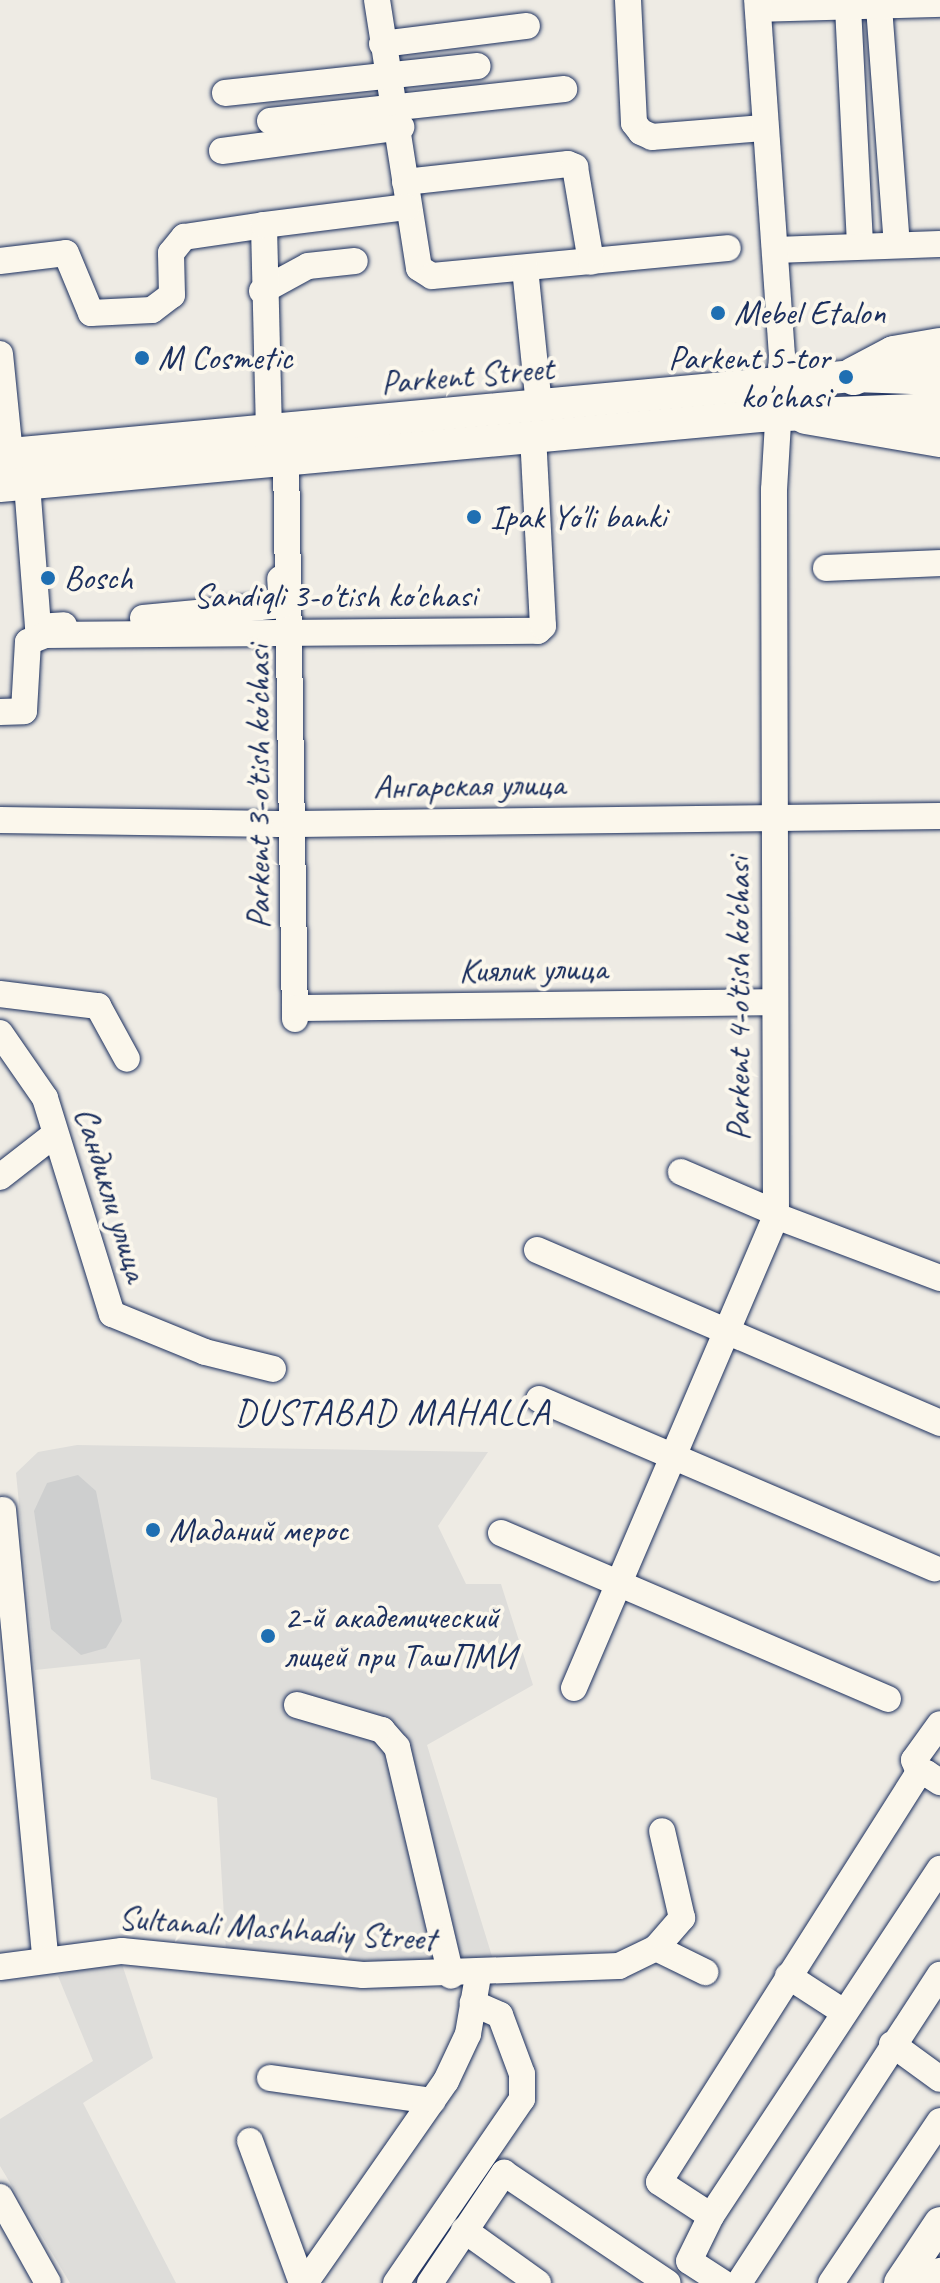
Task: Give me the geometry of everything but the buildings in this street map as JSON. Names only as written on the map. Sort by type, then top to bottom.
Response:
[{"type":"highway","points":[[854,376],[894,355],[940,347]]},
{"type":"highway","points":[[793,415],[940,438]]},
{"type":"main road","name":"Parkent Street","points":[[13,485],[276,450],[536,421],[781,383],[854,376],[940,379]]},
{"type":"main road","name":"Parkent Street","points":[[536,421],[940,409]]},
{"type":"main road","name":"Parkent Street","points":[[3,450],[276,450]]},
{"type":"main road","points":[[900,2283],[940,2223]]},
{"type":"main road","points":[[934,2283],[940,2274]]},
{"type":"street","points":[[377,0],[382,44],[398,116],[413,255],[432,276],[728,248]]},
{"type":"street","points":[[628,0],[634,123],[641,132],[652,137],[763,128]]},
{"type":"street","points":[[757,5],[879,7],[940,4]]},
{"type":"street","name":"Parkent 4-o'tish ko'chasi","points":[[574,1688],[677,1461],[776,1214],[772,1002],[773,815],[793,415],[781,383],[775,250],[763,128],[757,5]]},
{"type":"street","points":[[848,7],[860,246]]},
{"type":"street","points":[[879,7],[897,244]]},
{"type":"street","points":[[382,44],[527,26]]},
{"type":"street","points":[[225,93],[478,66]]},
{"type":"street","points":[[222,151],[398,116],[564,89]]},
{"type":"street","points":[[270,121],[398,116]]},
{"type":"street","points":[[0,261],[66,253],[91,313],[152,310],[172,295],[171,253],[184,237],[264,225],[568,164],[575,167],[591,262]]},
{"type":"street","points":[[13,485],[38,627],[282,605],[276,450],[262,291],[264,225]]},
{"type":"street","points":[[775,250],[940,244]]},
{"type":"street","points":[[262,291],[308,266],[355,261]]},
{"type":"street","points":[[525,268],[536,421]]},
{"type":"street","points":[[0,354],[3,450]]},
{"type":"street","name":"Sandiqli 3-o'tish ko'chasi","points":[[0,712],[24,711],[28,642],[45,635],[541,629],[536,421]]},
{"type":"street","name":"Parkent 3-o'tish ko'chasi","points":[[276,450],[293,630],[295,1014]]},
{"type":"street","points":[[826,568],[940,563]]},
{"type":"street","name":"Ангарская улица","points":[[0,820],[296,824],[773,815],[940,816]]},
{"type":"street","name":"Сандикли улица","points":[[0,994],[98,1006],[127,1059]]},
{"type":"street","name":"Киялик улица","points":[[295,1014],[772,1002]]},
{"type":"street","name":"Сандикли улица","points":[[0,1033],[41,1087],[112,1314],[205,1352],[273,1369]]},
{"type":"street","points":[[0,1177],[55,1134]]},
{"type":"street","points":[[681,1172],[776,1214],[940,1278]]},
{"type":"street","points":[[537,1250],[940,1423]]},
{"type":"street","points":[[539,1399],[677,1461],[934,1568]]},
{"type":"street","points":[[3,1510],[45,1957]]},
{"type":"street","points":[[501,1533],[888,1699]]},
{"type":"street","points":[[297,1705],[382,1730],[397,1747],[451,1976]]},
{"type":"street","points":[[711,2216],[659,2182],[788,1976],[930,1778],[914,1760],[940,1724]]},
{"type":"street","name":"Sultanali Mashhadiy Street","points":[[0,1967],[45,1957],[149,1951],[363,1975],[478,1976],[619,1966],[656,1948],[682,1918],[662,1831]]},
{"type":"street","points":[[723,2283],[689,2261],[711,2216],[842,2011],[940,1869]]},
{"type":"street","points":[[656,1948],[705,1972]]},
{"type":"street","points":[[739,2283],[892,2044],[940,1975]]},
{"type":"street","points":[[304,2283],[432,2101],[468,2034],[478,1976]]},
{"type":"street","points":[[788,1976],[842,2011]]},
{"type":"street","points":[[396,2283],[522,2099],[522,2074],[500,2015],[473,2003]]},
{"type":"street","points":[[892,2044],[940,2079]]},
{"type":"street","points":[[270,2078],[432,2101]]},
{"type":"street","points":[[831,2283],[940,2121]]},
{"type":"street","points":[[250,2141],[304,2283]]},
{"type":"street","points":[[436,2281],[464,2230],[504,2173],[668,2283]]},
{"type":"street","points":[[0,2197],[48,2283]]},
{"type":"street","points":[[464,2230],[538,2283]]},
{"type":"shaded area","points":[[77,1445],[488,1452],[438,1526],[466,1584],[501,1584],[533,1685],[427,1745],[499,1979],[392,1990],[227,1968],[217,1798],[151,1779],[140,1659],[35,1670],[16,1473],[38,1452]]},
{"type":"shaded area","points":[[78,1475],[96,1491],[122,1621],[106,1648],[81,1655],[51,1629],[34,1511],[47,1483]]},
{"type":"shaded area","points":[[120,1958],[153,2058],[83,2103],[176,2283],[70,2283],[0,2166],[0,2119],[93,2061],[58,1976]]},
{"type":"place","name":"Mebel Etalon","points":[[718,313]]},
{"type":"place","name":"M Cosmetic","points":[[142,358]]},
{"type":"place","name":"Parkent 5-tor ko'chasi","points":[[846,377]]},
{"type":"place","name":"Ipak Yo'li banki","points":[[474,517]]},
{"type":"place","name":"Bosch","points":[[48,578]]},
{"type":"place","name":"Маданий мерос","points":[[153,1530]]},
{"type":"place","name":"2-й академический лицей при ТашПМИ","points":[[268,1636]]},
{"type":"district","name":"DUSTABAD MAHALLA","points":[[393,1413]]}]
